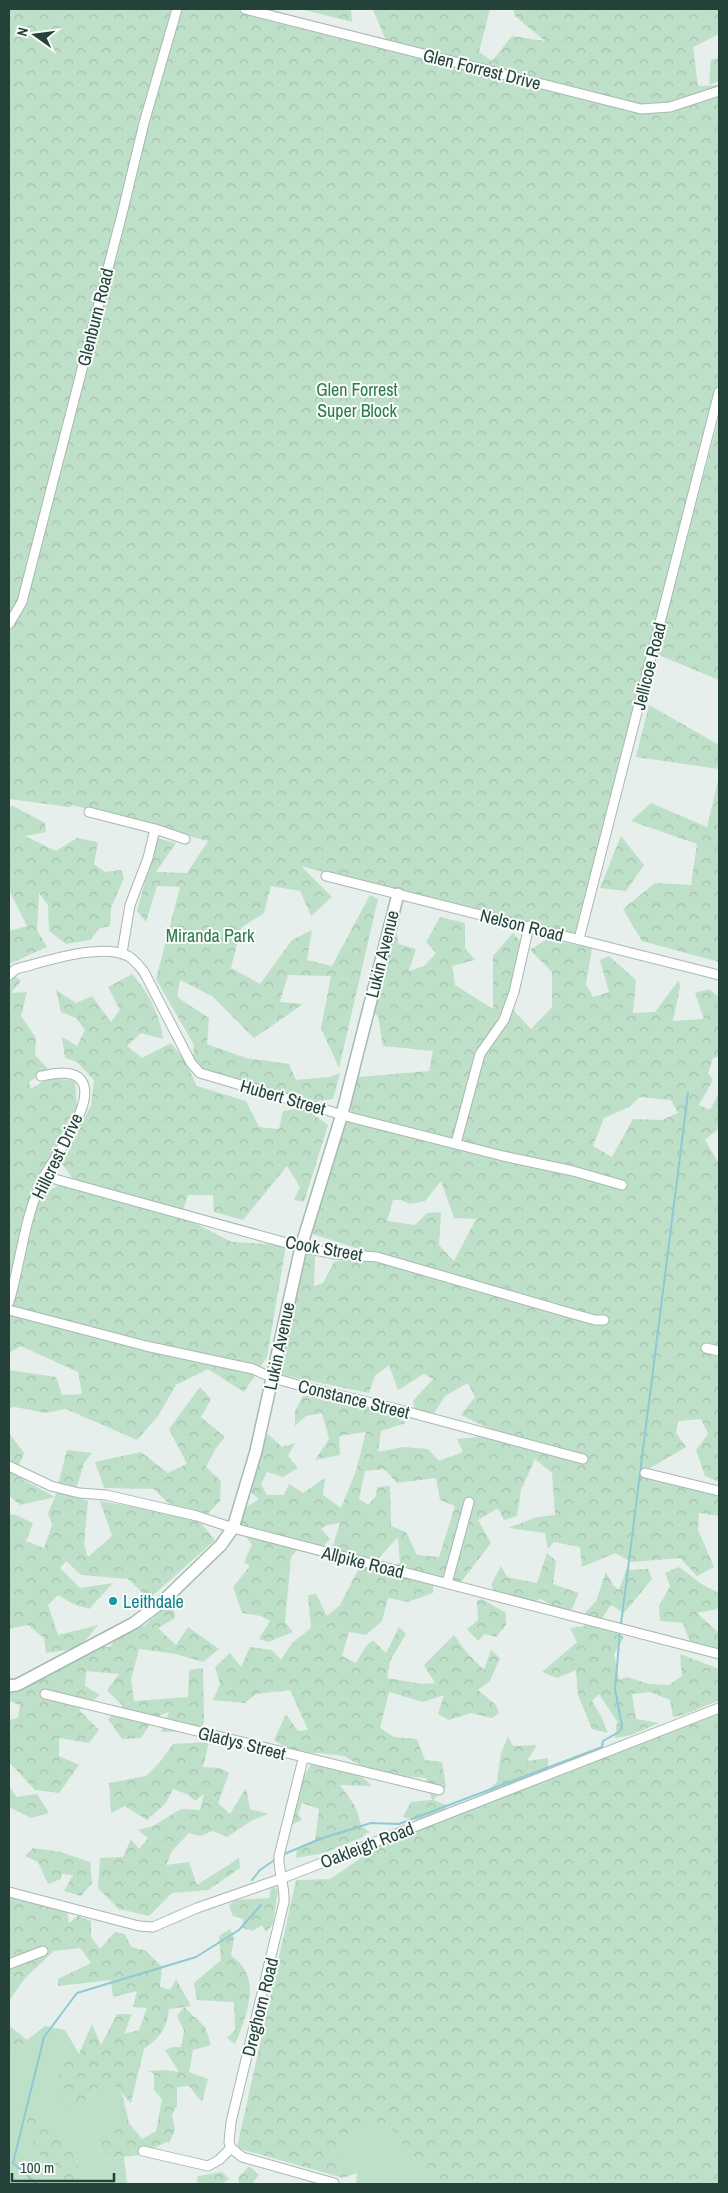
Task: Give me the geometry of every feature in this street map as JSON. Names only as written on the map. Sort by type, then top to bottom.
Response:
[{"type":"street","name":"Glenburn Road","points":[[9,624],[22,602],[144,123],[178,9]]},
{"type":"street","name":"Glen Forrest Drive","points":[[245,9],[641,109],[670,107],[719,91]]},
{"type":"street","name":"Jellicoe Road","points":[[579,939],[719,392]]},
{"type":"street","points":[[89,812],[155,829],[185,839]]},
{"type":"street","points":[[9,975],[16,969],[76,953],[122,953],[132,899],[148,858],[155,829]]},
{"type":"street","name":"Nelson Road","points":[[326,876],[719,975]]},
{"type":"street","name":"Lukin Avenue","points":[[9,1686],[17,1685],[134,1624],[162,1602],[215,1552],[233,1528],[256,1452],[273,1378],[281,1330],[301,1246],[342,1114],[398,894]]},
{"type":"street","points":[[456,1143],[480,1054],[504,1020],[514,992],[529,926]]},
{"type":"street","name":"Hubert Street","points":[[122,953],[136,962],[144,972],[191,1063],[200,1073],[342,1114],[573,1171],[622,1185]]},
{"type":"street","name":"Hillcrest Drive","points":[[9,1302],[34,1199],[44,1176],[78,1118],[85,1092],[82,1081],[73,1074],[60,1073],[41,1076]]},
{"type":"street","name":"Cook Street","points":[[44,1176],[301,1246],[334,1254],[377,1257],[570,1313],[604,1320]]},
{"type":"street","name":"Constance Street","points":[[9,1310],[146,1346],[253,1369],[273,1378],[583,1459]]},
{"type":"street","points":[[706,1348],[719,1351]]},
{"type":"street","name":"Allpike Road","points":[[9,1466],[51,1486],[79,1493],[106,1495],[197,1516],[233,1528],[719,1654]]},
{"type":"street","points":[[645,1474],[719,1492]]},
{"type":"street","points":[[447,1583],[469,1502]]},
{"type":"street","name":"Gladys Street","points":[[45,1694],[303,1759],[439,1790]]},
{"type":"street","name":"Oakleigh Road","points":[[9,1892],[139,1926],[153,1927],[197,1908],[283,1878],[719,1708]]},
{"type":"street","name":"Dreghorn Road","points":[[231,2148],[229,2134],[234,2104],[248,2057],[284,1902],[283,1878],[278,1866],[279,1856],[303,1759]]},
{"type":"street","points":[[9,1964],[43,1951]]},
{"type":"street","points":[[143,2151],[208,2166],[219,2160],[231,2148],[242,2157],[334,2183]]},
{"type":"green space","name":"Glen Forrest Super Block","points":[[9,9],[232,9],[389,47],[374,9],[490,9],[479,52],[492,61],[512,36],[545,41],[515,16],[513,9],[719,9],[719,34],[693,47],[698,86],[719,85],[719,391],[579,939],[301,866],[332,897],[311,916],[300,891],[271,886],[264,913],[241,928],[231,968],[260,984],[292,940],[312,930],[307,960],[332,966],[370,895],[378,899],[339,1068],[321,1028],[331,976],[288,975],[280,1002],[303,1004],[254,1038],[212,996],[180,980],[177,997],[209,1018],[207,1044],[246,1058],[289,1064],[296,1080],[329,1077],[340,1073],[333,1099],[317,1101],[209,1074],[192,1062],[194,1045],[156,979],[180,887],[157,886],[146,922],[137,911],[157,838],[176,843],[156,872],[187,873],[208,841],[72,805],[70,807],[9,799]]},
{"type":"green space","points":[[301,9],[351,9],[352,22]]},
{"type":"green space","points":[[719,58],[719,81],[709,85],[711,60]]},
{"type":"green space","points":[[719,417],[719,680],[656,654]]},
{"type":"green space","points":[[649,705],[719,745],[719,769],[636,757]]},
{"type":"green space","points":[[719,776],[719,962],[642,941],[623,909],[655,883],[691,885],[697,844],[631,821],[651,803],[707,827]]},
{"type":"green space","points":[[9,806],[13,806],[45,823],[46,832],[25,836],[56,851],[77,838],[98,842],[94,864],[105,872],[121,870],[124,878],[111,908],[110,926],[100,928],[90,940],[66,944],[49,931],[48,905],[39,893],[37,930],[47,947],[9,964],[9,931],[27,926],[9,890]]},
{"type":"green space","points":[[621,836],[644,865],[626,891],[600,888]]},
{"type":"green space","points":[[402,908],[397,933],[398,944],[416,949],[409,971],[424,966],[436,953],[426,942],[440,917],[465,923],[465,948],[475,960],[452,966],[455,985],[493,1009],[493,956],[513,933],[520,941],[510,989],[515,1012],[531,1029],[552,1007],[552,972],[530,950],[547,939],[592,948],[586,984],[593,997],[609,992],[600,960],[609,956],[636,980],[633,1013],[655,1012],[679,980],[680,987],[673,1021],[704,1019],[695,993],[709,989],[719,997],[719,1056],[713,1058],[708,1073],[713,1080],[699,1105],[710,1110],[719,1093],[719,1128],[705,1140],[719,1164],[719,1482],[705,1476],[696,1450],[708,1434],[701,1419],[678,1421],[676,1433],[686,1447],[640,1474],[719,1492],[719,1516],[699,1513],[698,1530],[714,1567],[697,1576],[680,1558],[632,1562],[615,1553],[582,1567],[580,1547],[554,1542],[548,1549],[545,1533],[508,1528],[537,1517],[555,1515],[552,1473],[535,1459],[521,1490],[517,1516],[504,1520],[498,1508],[478,1520],[491,1543],[461,1582],[433,1576],[433,1593],[408,1602],[388,1598],[382,1621],[366,1635],[349,1632],[342,1656],[356,1663],[366,1646],[373,1640],[386,1653],[399,1627],[406,1634],[390,1661],[387,1678],[423,1684],[435,1683],[424,1665],[454,1635],[467,1653],[484,1670],[491,1650],[500,1658],[490,1681],[478,1690],[496,1705],[499,1713],[492,1718],[471,1713],[449,1720],[438,1714],[444,1695],[423,1702],[389,1692],[380,1728],[394,1737],[417,1739],[425,1760],[442,1762],[446,1787],[433,1800],[446,1805],[446,1810],[416,1820],[403,1817],[411,1802],[432,1800],[426,1778],[400,1776],[384,1779],[344,1756],[319,1753],[297,1755],[274,1740],[286,1714],[298,1731],[308,1730],[290,1690],[256,1694],[245,1703],[213,1700],[220,1684],[215,1667],[230,1653],[241,1667],[250,1647],[272,1650],[281,1660],[292,1643],[311,1628],[308,1595],[316,1594],[327,1616],[340,1605],[360,1566],[330,1555],[340,1523],[327,1525],[321,1529],[330,1539],[316,1554],[302,1545],[291,1557],[285,1622],[293,1632],[268,1642],[259,1639],[270,1621],[261,1616],[242,1613],[233,1587],[250,1566],[244,1562],[252,1545],[239,1527],[245,1508],[259,1499],[249,1491],[262,1439],[268,1434],[282,1447],[295,1443],[288,1456],[298,1468],[283,1477],[267,1472],[261,1484],[267,1495],[284,1495],[289,1484],[303,1493],[325,1478],[323,1495],[341,1508],[356,1471],[366,1432],[339,1436],[340,1455],[315,1460],[329,1439],[322,1413],[306,1416],[295,1426],[295,1411],[303,1396],[340,1396],[381,1406],[406,1423],[381,1431],[378,1452],[403,1447],[428,1449],[439,1461],[463,1452],[457,1439],[477,1437],[490,1429],[461,1415],[475,1397],[468,1383],[445,1396],[431,1418],[416,1420],[413,1401],[433,1379],[424,1374],[398,1390],[389,1365],[375,1376],[369,1393],[282,1375],[277,1363],[309,1246],[315,1256],[314,1286],[323,1283],[334,1262],[374,1254],[307,1232],[339,1121],[355,1120],[345,1099],[365,1035],[359,1077],[429,1071],[433,1051],[383,1046],[378,1016],[367,1010],[390,929]],"holes":[[[640,1097],[671,1100],[678,1113],[662,1120],[633,1119],[612,1157],[593,1146],[604,1118],[629,1107]],[[441,1181],[454,1218],[476,1219],[454,1261],[439,1245],[441,1212],[427,1213],[415,1225],[387,1221],[393,1200],[401,1200],[410,1204],[425,1201]],[[384,1469],[397,1483],[436,1478],[440,1500],[455,1506],[439,1557],[417,1555],[406,1532],[391,1526],[390,1486],[377,1487],[376,1496],[368,1505],[359,1499],[365,1471]],[[398,1537],[400,1563],[377,1572],[379,1558]]]},
{"type":"green space","points":[[11,973],[21,981],[11,993],[27,992],[21,1016],[36,1038],[35,1055],[48,1069],[29,1082],[31,1089],[50,1077],[75,1081],[77,1110],[55,1154],[36,1183],[41,1195],[61,1184],[81,1190],[62,1164],[91,1105],[94,1080],[77,1062],[65,1058],[62,1037],[77,1046],[85,1030],[76,1018],[61,1012],[56,990],[76,1003],[92,996],[111,1022],[120,1010],[108,987],[132,974],[152,1004],[159,1021],[163,1039],[141,1033],[127,1046],[142,1058],[171,1043],[184,1059],[197,1086],[246,1101],[259,1127],[279,1129],[283,1111],[304,1108],[328,1125],[304,1202],[294,1200],[300,1187],[287,1166],[243,1220],[214,1212],[213,1195],[188,1195],[181,1216],[232,1242],[286,1245],[267,1357],[244,1392],[208,1369],[176,1385],[158,1416],[137,1440],[66,1409],[45,1413],[15,1407],[9,1408],[9,1370],[56,1377],[62,1395],[82,1394],[78,1372],[21,1346],[9,1353],[9,976]]},
{"type":"green space","points":[[200,1387],[211,1399],[201,1417],[225,1437],[216,1448],[206,1467],[221,1481],[220,1501],[200,1522],[215,1540],[149,1599],[128,1579],[81,1575],[66,1561],[60,1568],[80,1588],[113,1583],[89,1609],[73,1604],[58,1595],[48,1605],[58,1635],[98,1625],[79,1648],[46,1653],[44,1638],[28,1625],[9,1629],[9,1514],[16,1515],[33,1523],[26,1541],[44,1548],[52,1525],[48,1513],[55,1497],[67,1450],[92,1453],[84,1463],[74,1496],[88,1501],[84,1545],[88,1557],[112,1536],[100,1501],[141,1508],[171,1506],[154,1489],[104,1488],[95,1462],[141,1452],[168,1473],[187,1464],[169,1429]]},
{"type":"green space","points":[[9,1433],[24,1453],[15,1475],[55,1497],[20,1505],[9,1496]]},
{"type":"green space","points":[[547,1553],[556,1561],[553,1584],[579,1593],[572,1609],[562,1612],[541,1599],[528,1603],[499,1601],[491,1585],[501,1566],[507,1577],[537,1583]]},
{"type":"green space","points":[[679,1567],[703,1585],[719,1593],[717,1609],[697,1613],[719,1633],[719,1649],[690,1642],[683,1623],[660,1621],[659,1606],[670,1586],[665,1573]]},
{"type":"green space","points":[[648,1569],[652,1579],[624,1613],[611,1605],[598,1624],[624,1637],[614,1654],[619,1680],[627,1677],[649,1684],[669,1685],[682,1676],[680,1654],[719,1669],[719,1697],[718,1701],[673,1717],[670,1700],[650,1692],[632,1694],[636,1719],[659,1723],[631,1735],[615,1738],[617,1721],[599,1694],[592,1701],[608,1733],[592,1729],[578,1695],[576,1670],[557,1678],[542,1672],[577,1642],[570,1628],[585,1626],[585,1613],[596,1601],[606,1572],[613,1585],[619,1590],[626,1570]]},
{"type":"green space","points":[[482,1599],[506,1613],[506,1625],[496,1637],[485,1634],[478,1641],[467,1629],[478,1620],[477,1601]]},
{"type":"green space","points":[[173,1601],[175,1618],[158,1628],[176,1645],[188,1627],[219,1649],[203,1662],[176,1654],[139,1649],[131,1680],[134,1701],[188,1697],[189,1670],[203,1668],[204,1723],[199,1731],[161,1732],[169,1712],[154,1718],[141,1738],[122,1739],[108,1719],[123,1706],[107,1690],[119,1674],[86,1671],[85,1686],[100,1695],[79,1710],[99,1730],[89,1743],[59,1738],[59,1756],[79,1765],[59,1793],[35,1790],[9,1762],[9,1720],[18,1718],[20,1705],[9,1701],[9,1677],[30,1683],[99,1646],[110,1647],[119,1634],[145,1625]]},
{"type":"green space","points":[[719,1713],[719,2184],[428,2184],[428,2171],[408,2162],[397,2132],[370,2120],[340,2141],[340,2158],[357,2173],[343,2178],[237,2148],[296,1880],[330,1879],[386,1841]]},
{"type":"green space","points":[[508,1737],[513,1746],[537,1745],[527,1761],[548,1758],[548,1776],[480,1797],[497,1782],[501,1753]]},
{"type":"green space","points":[[209,1742],[203,1767],[220,1768],[229,1773],[218,1803],[230,1814],[246,1788],[250,1809],[268,1814],[251,1821],[227,1837],[213,1831],[200,1836],[189,1833],[172,1851],[166,1865],[189,1862],[197,1885],[239,1858],[240,1868],[208,1890],[172,1893],[149,1916],[119,1909],[98,1888],[100,1858],[123,1857],[131,1839],[139,1849],[148,1838],[138,1830],[153,1826],[181,1809],[200,1810],[204,1794],[195,1801],[189,1795],[173,1789],[166,1803],[147,1820],[125,1806],[111,1813],[109,1783],[146,1776],[160,1762],[173,1744]]},
{"type":"green space","points":[[344,1761],[372,1786],[340,1785],[355,1806],[362,1827],[370,1832],[363,1837],[324,1853],[296,1858],[297,1849],[315,1840],[319,1809],[302,1803],[298,1814],[302,1820],[289,1826],[295,1792],[311,1764],[338,1770]]},
{"type":"green space","points":[[9,1785],[16,1797],[37,1794],[49,1813],[31,1818],[9,1807]]},
{"type":"green space","points":[[33,1848],[61,1852],[90,1862],[92,1883],[81,1896],[64,1891],[73,1875],[62,1874],[61,1879],[48,1884],[38,1862],[25,1856]]},
{"type":"green space","points":[[272,1885],[278,1890],[273,1924],[266,1932],[262,1925],[253,1931],[243,1928],[243,1919],[233,1916],[229,1906],[234,1900],[269,1898]]},
{"type":"green space","points":[[9,1893],[67,1911],[69,1923],[78,1916],[91,1921],[91,1937],[100,1949],[115,1932],[125,1934],[131,1947],[146,1951],[162,1967],[160,1987],[170,1990],[176,1979],[191,2006],[169,2009],[162,2032],[144,2049],[131,2103],[109,2080],[93,2092],[84,2108],[66,2106],[52,2088],[66,2060],[79,2054],[92,2024],[101,2045],[117,2014],[132,2014],[124,2034],[139,2030],[147,2008],[133,2007],[137,1991],[113,1997],[111,1980],[58,1986],[58,1979],[91,1963],[80,1948],[54,1951],[25,1978],[9,2001]]},
{"type":"green space","points":[[230,1929],[234,1938],[231,1956],[241,1964],[247,1974],[250,1997],[244,2022],[235,2044],[227,2038],[235,2030],[234,2002],[197,2000],[194,1983],[221,1960],[219,1936]]},
{"type":"green space","points":[[184,2007],[205,2027],[211,2045],[193,2050],[189,2072],[208,2079],[202,2102],[189,2086],[177,2087],[177,2106],[172,2115],[175,2130],[169,2143],[166,2142],[140,2155],[103,2159],[97,2139],[117,2119],[125,2105],[129,2123],[142,2139],[156,2131],[162,2099],[154,2090],[154,2074],[148,2071],[165,2070],[179,2072],[165,2050],[181,2047],[184,2031],[177,2016]]},
{"type":"green space","points":[[45,2026],[65,2030],[79,2054],[84,2108],[93,2092],[109,2080],[122,2095],[124,2107],[121,2113],[112,2125],[97,2139],[103,2159],[124,2157],[127,2184],[85,2184],[71,2145],[36,2149],[52,2170],[52,2184],[9,2184],[9,2069],[27,2040]]},
{"type":"green space","points":[[11,2027],[27,2040],[9,2069],[9,2028]]},
{"type":"green space","points":[[24,2107],[71,2145],[85,2184],[52,2184],[52,2170],[36,2149],[23,2115]]},
{"type":"green space","points":[[370,2119],[397,2132],[408,2162],[428,2171],[428,2184],[356,2184],[357,2173],[340,2158],[340,2141]]},
{"type":"green space","points":[[249,2166],[259,2175],[252,2184],[239,2184],[238,2178]]},
{"type":"green space","points":[[222,2172],[229,2179],[222,2184],[197,2182],[198,2176]]},
{"type":"waterway","points":[[621,1624],[688,1093]]},
{"type":"waterway","points":[[282,1855],[320,1839],[371,1823],[399,1824],[602,1747],[603,1741],[619,1732],[622,1726],[615,1689],[620,1632]]},
{"type":"waterway","points":[[252,1880],[260,1870],[276,1859]]},
{"type":"waterway","points":[[37,2184],[13,2163],[44,2037],[77,1993],[196,1957],[239,1930],[261,1905]]},
{"type":"place","name":"Leithdale","points":[[113,1601]]},
{"type":"park label","name":"Miranda Park","points":[[210,935]]}]
